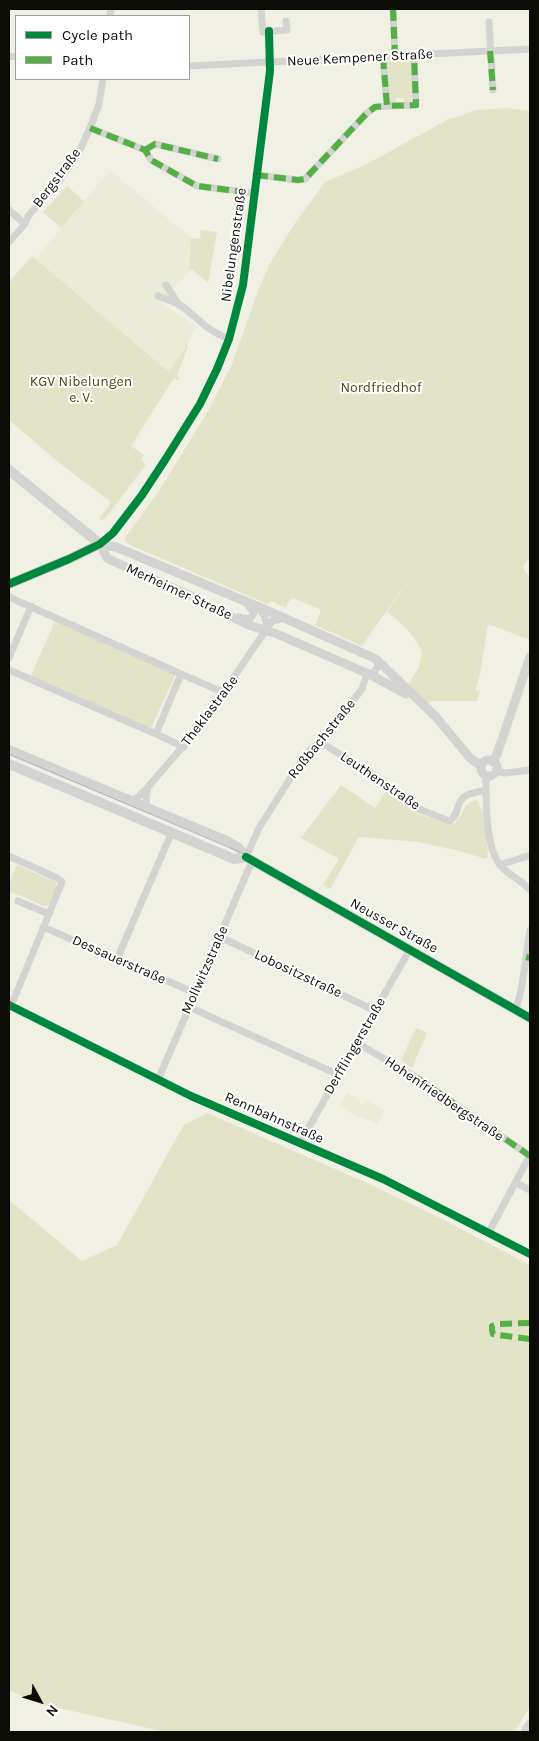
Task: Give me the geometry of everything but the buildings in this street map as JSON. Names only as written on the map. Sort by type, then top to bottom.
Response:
[{"type":"main road","name":"Merheimer Straße","points":[[9,470],[100,544]]},
{"type":"main road","points":[[9,584],[100,544]]},
{"type":"main road","name":"Neusser Straße","points":[[9,750],[227,841],[239,848],[249,859],[516,1008],[530,1018]]},
{"type":"main road","name":"Neusser Straße","points":[[9,764],[234,859],[249,859]]},
{"type":"street","points":[[261,9],[263,32],[286,30],[286,21]]},
{"type":"street","points":[[393,9],[395,56]]},
{"type":"street","points":[[490,22],[493,90]]},
{"type":"street","name":"Nibelungenstraße","points":[[100,544],[113,533],[165,460],[200,404],[229,339],[243,285],[270,62],[269,31]]},
{"type":"street","name":"Neue Kempener Straße","points":[[190,66],[530,48]]},
{"type":"street","points":[[256,174],[298,180],[305,179],[367,113],[375,107],[416,105],[414,55]]},
{"type":"street","points":[[383,57],[387,106]]},
{"type":"street","name":"Bergstraße","points":[[9,242],[25,224],[28,216],[59,181],[78,154],[99,104],[103,80]]},
{"type":"street","points":[[90,128],[145,150],[151,160],[197,186],[254,194]]},
{"type":"street","points":[[145,150],[155,144],[218,160]]},
{"type":"street","points":[[9,210],[25,224]]},
{"type":"street","points":[[166,285],[180,305]]},
{"type":"street","points":[[158,296],[180,305],[214,332],[229,339]]},
{"type":"street","name":"Merheimer Straße","points":[[100,544],[116,547],[286,618],[376,659],[436,717],[470,758],[481,766]]},
{"type":"street","name":"Merheimer Straße","points":[[100,544],[107,558],[228,616],[277,634],[369,674],[418,701]]},
{"type":"street","points":[[9,597],[225,693]]},
{"type":"street","points":[[228,616],[250,619],[254,613],[244,601]]},
{"type":"street","points":[[9,658],[31,606]]},
{"type":"street","points":[[259,608],[267,622],[266,631]]},
{"type":"street","points":[[266,631],[272,621],[286,618]]},
{"type":"street","name":"Theklastraße","points":[[132,802],[148,787],[184,746],[225,693],[266,631]]},
{"type":"street","points":[[486,776],[493,775],[497,754],[530,656]]},
{"type":"street","points":[[369,674],[378,667],[376,659]]},
{"type":"street","points":[[9,670],[184,746]]},
{"type":"street","points":[[156,734],[181,674]]},
{"type":"street","name":"Roßbachstraße","points":[[249,859],[259,828],[280,794],[311,749],[330,731],[362,689],[369,674]]},
{"type":"street","name":"Leuthenstraße","points":[[320,742],[371,773],[419,809],[449,820],[454,817],[461,800],[468,795],[486,790]]},
{"type":"street","points":[[530,770],[505,773],[486,761],[481,766],[482,773],[486,776],[490,845],[500,865],[530,890]]},
{"type":"street","points":[[147,808],[148,787]]},
{"type":"street","points":[[117,959],[171,834]]},
{"type":"street","points":[[500,865],[530,855]]},
{"type":"street","points":[[9,856],[62,882],[10,1005]]},
{"type":"street","name":"Mollwitzstraße","points":[[158,1080],[220,937],[249,859]]},
{"type":"street","points":[[18,900],[49,914]]},
{"type":"street","name":"Dessauerstraße","points":[[44,927],[195,993]]},
{"type":"street","points":[[516,1008],[520,998],[528,957],[530,930]]},
{"type":"street","name":"Lobositzstraße","points":[[220,937],[376,1011]]},
{"type":"street","name":"Derfflingerstraße","points":[[300,1143],[410,949]]},
{"type":"street","name":"Rennbahnstraße","points":[[10,1005],[158,1080],[383,1179],[530,1254]]},
{"type":"street","points":[[189,1007],[339,1075]]},
{"type":"street","name":"Hohenfriedbergstraße","points":[[358,1043],[417,1078],[530,1156]]},
{"type":"street","points":[[488,1232],[530,1156]]},
{"type":"street","points":[[516,1183],[530,1190]]},
{"type":"street","points":[[525,1732],[530,1724]]},
{"type":"shaded area","points":[[110,170],[191,238],[189,272],[161,303],[196,326],[184,345],[186,347],[169,372],[35,259]]},
{"type":"shaded area","points":[[347,1093],[360,1100],[359,1102],[363,1104],[366,1100],[384,1111],[377,1124],[357,1116],[339,1105]]},
{"type":"green space","points":[[412,60],[413,96],[411,102],[404,103],[404,98],[396,98],[395,103],[390,102],[386,62]]},
{"type":"green space","name":"Nordfriedhof","points":[[507,108],[530,111],[530,558],[524,567],[530,576],[530,640],[488,624],[480,674],[475,690],[480,692],[477,701],[433,701],[428,703],[407,686],[419,667],[422,652],[407,629],[387,612],[414,572],[362,646],[315,625],[321,610],[293,598],[289,601],[286,608],[271,601],[267,604],[128,544],[124,539],[159,491],[208,411],[232,364],[270,263],[295,223],[325,182],[365,165],[447,120],[477,110]]},
{"type":"green space","points":[[67,186],[84,201],[61,228],[43,212]]},
{"type":"green space","points":[[201,230],[217,232],[208,283],[192,269],[189,272],[191,238],[200,239]]},
{"type":"green space","name":"KGV Nibelungen e. V.","points":[[32,256],[169,372],[186,347],[184,345],[197,327],[186,344],[188,346],[177,376],[180,378],[178,380],[174,378],[131,446],[144,455],[141,460],[145,463],[145,466],[104,520],[99,519],[111,502],[62,465],[9,420],[9,282]]},
{"type":"green space","points":[[55,621],[176,673],[151,728],[30,678]]},
{"type":"green space","points":[[341,785],[375,808],[386,791],[416,813],[448,824],[455,823],[469,803],[477,800],[485,815],[488,857],[486,859],[418,842],[359,837],[330,889],[323,885],[339,859],[301,838]]},
{"type":"green space","points":[[17,865],[56,882],[57,886],[50,904],[44,906],[9,891],[9,884]]},
{"type":"green space","points":[[416,1028],[427,1033],[412,1068],[401,1060]]},
{"type":"green space","points":[[207,1113],[367,1183],[442,1219],[530,1265],[530,1707],[514,1732],[166,1732],[41,1704],[9,1690],[9,1200],[82,1261],[117,1245],[183,1126]]},
{"type":"tram line","points":[[9,754],[247,855],[530,1016]]},
{"type":"marked path","points":[[393,9],[395,56]]},
{"type":"marked path","points":[[490,51],[493,90]]},
{"type":"marked path","points":[[383,57],[387,106],[416,105],[414,55]]},
{"type":"marked path","points":[[256,175],[298,180],[305,179],[367,113],[375,107],[387,106]]},
{"type":"marked path","points":[[90,128],[145,150],[151,160],[197,186],[254,193]]},
{"type":"marked path","points":[[145,150],[155,144],[218,159]]},
{"type":"marked path","points":[[526,957],[530,958]]},
{"type":"marked path","points":[[417,1078],[530,1156]]},
{"type":"marked path","points":[[530,1323],[497,1324],[492,1326],[493,1334],[530,1339]]},
{"type":"cycle path","points":[[9,584],[100,544],[113,533],[142,495],[165,460],[200,404],[217,369],[229,339],[243,285],[270,71],[269,31]]},
{"type":"cycle path","points":[[246,857],[530,1018]]},
{"type":"cycle path","points":[[9,1005],[191,1096],[383,1179],[530,1254]]}]
